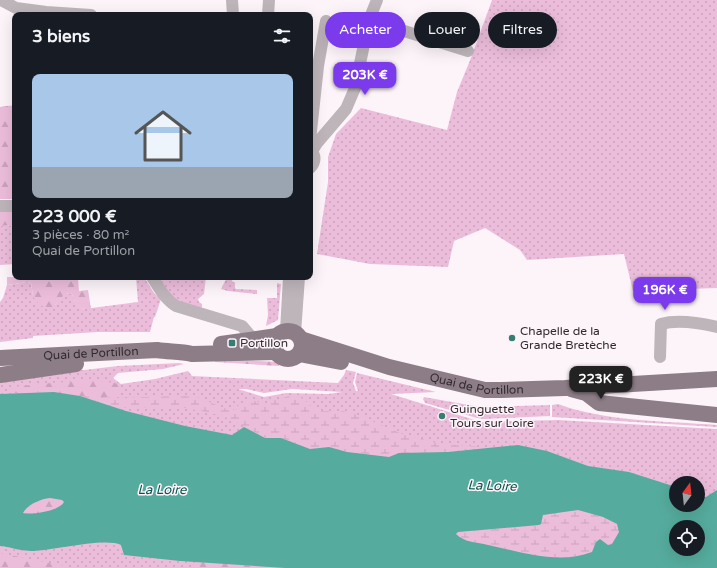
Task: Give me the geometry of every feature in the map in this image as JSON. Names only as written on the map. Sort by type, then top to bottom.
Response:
[{"type":"main road","name":"Quai de Portillon","points":[[0,358],[157,350],[187,353],[276,352],[282,358],[287,359],[292,358],[292,338]]},
{"type":"main road","name":"Quai de Portillon","points":[[187,353],[193,347],[254,340],[292,338],[358,366],[389,367],[485,390],[565,388],[717,379]]},
{"type":"main road","points":[[276,352],[274,344],[292,338]]},
{"type":"main road","points":[[0,375],[79,363],[156,359],[165,352]]},
{"type":"main road","name":"Quai de Portillon","points":[[588,386],[602,400],[612,404]]},
{"type":"main road","name":"Quai de Portillon","points":[[565,388],[586,393],[599,403],[717,415]]},
{"type":"street","points":[[1,0],[16,8],[46,12]]},
{"type":"street","points":[[232,0],[233,12]]},
{"type":"street","points":[[268,12],[269,0]]},
{"type":"street","points":[[372,12],[377,0]]},
{"type":"street","points":[[313,120],[316,79],[325,27]]},
{"type":"street","points":[[406,32],[468,51]]},
{"type":"street","points":[[313,146],[317,143],[350,102],[359,76],[364,48]]},
{"type":"street","points":[[313,152],[315,161],[313,164]]},
{"type":"street","points":[[0,206],[12,206]]},
{"type":"street","points":[[154,280],[162,294],[176,306],[242,326],[254,340]]},
{"type":"street","points":[[289,280],[292,338]]},
{"type":"street","points":[[292,338],[299,280]]},
{"type":"street","points":[[660,357],[661,324],[668,322],[701,324],[717,327]]},
{"type":"green space","points":[[492,0],[717,0],[717,288],[633,291],[624,254],[527,260],[520,250],[485,228],[454,241],[448,267],[370,264],[317,254],[328,182],[328,157],[336,134],[361,108],[447,130],[457,92],[475,48],[480,48],[480,33]]},
{"type":"green space","points":[[12,105],[12,199],[0,199],[0,107]]},
{"type":"green space","points":[[0,212],[12,212],[12,225],[0,226]]},
{"type":"green space","points":[[12,225],[12,264],[0,265],[0,226]]},
{"type":"green space","points":[[7,277],[12,277],[12,280],[78,280],[79,291],[88,290],[91,309],[84,309],[78,306],[72,294],[69,293],[62,296],[52,307],[49,308],[42,306],[33,296],[31,283],[28,282],[7,285]]},
{"type":"green space","points":[[136,280],[146,280],[154,293],[161,299],[150,332],[98,332],[33,336],[33,338],[0,342],[0,302],[3,298],[7,285],[28,282],[31,283],[33,296],[55,305],[60,298],[69,293],[72,294],[78,305],[84,309],[138,302]]},
{"type":"green space","points":[[154,280],[206,280],[204,294],[198,299],[202,304],[201,312],[177,304]]},
{"type":"green space","points":[[226,280],[232,280],[235,283],[236,289],[257,290],[257,294],[228,291],[221,289]]},
{"type":"green space","points":[[277,283],[281,284],[278,320],[266,326],[268,315],[267,298],[277,298]]},
{"type":"green space","points":[[215,359],[279,362],[279,366],[215,362]]},
{"type":"green space","name":"La Loire","points":[[184,364],[163,369],[118,373],[113,378],[121,384],[155,379],[188,371],[192,376],[338,383],[346,370],[356,372],[353,383],[356,391],[358,391],[355,382],[357,373],[436,392],[391,394],[481,422],[558,420],[717,429],[717,568],[0,568],[0,546],[31,551],[0,535],[0,379],[62,370],[84,370],[118,366]],"holes":[[[238,389],[246,389],[264,393],[292,389],[342,392],[328,394],[286,393],[264,397]]]},
{"type":"green space","points":[[93,380],[121,384],[117,398],[80,396],[54,392],[13,393],[13,387]]},
{"type":"green space","points":[[80,396],[117,398],[180,396],[197,397],[232,411],[247,400],[266,403],[289,396],[297,396],[305,400],[309,405],[321,411],[343,411],[355,414],[405,435],[442,444],[483,447],[448,452],[399,453],[389,457],[347,452],[329,447],[310,449],[281,438],[265,438],[231,419],[207,412],[185,408],[119,408]]},
{"type":"green space","points":[[424,397],[480,407],[550,405],[550,416],[477,418],[425,403],[423,399]]},
{"type":"green space","points":[[558,404],[577,410],[616,418],[717,425],[717,427],[552,417],[552,405]]},
{"type":"green space","points":[[50,498],[62,500],[64,502],[57,508],[45,512],[23,513],[35,503]]},
{"type":"green space","points":[[578,510],[603,517],[617,524],[619,532],[612,544],[606,544],[602,539],[594,546],[592,552],[579,556],[553,557],[527,554],[471,542],[456,534],[458,532],[539,525],[543,515]]},
{"type":"green space","points":[[0,553],[74,568],[0,568]]},
{"type":"green space","points":[[201,562],[285,568],[193,568]]},
{"type":"water","name":"La Loire","points":[[54,392],[80,396],[126,411],[185,426],[232,435],[244,427],[265,438],[281,438],[310,449],[329,447],[347,452],[389,457],[399,453],[448,452],[518,445],[547,451],[588,466],[629,472],[669,485],[669,512],[705,512],[705,497],[717,490],[717,568],[285,568],[180,561],[124,555],[121,545],[113,543],[91,543],[31,551],[0,546],[0,394]],"holes":[[[50,498],[62,500],[64,502],[57,508],[45,512],[23,513],[28,507],[42,500]],[[578,510],[603,517],[617,524],[619,532],[612,544],[608,545],[600,539],[596,542],[592,552],[579,556],[553,557],[527,554],[467,541],[456,534],[458,532],[539,525],[541,524],[543,515]]]},
{"type":"place","name":"Chapelle de la Grande Bretèche","points":[[512,338]]},
{"type":"place","name":"Portillon","points":[[232,343]]},
{"type":"place","name":"Guinguette Tours sur Loire","points":[[442,416]]}]
